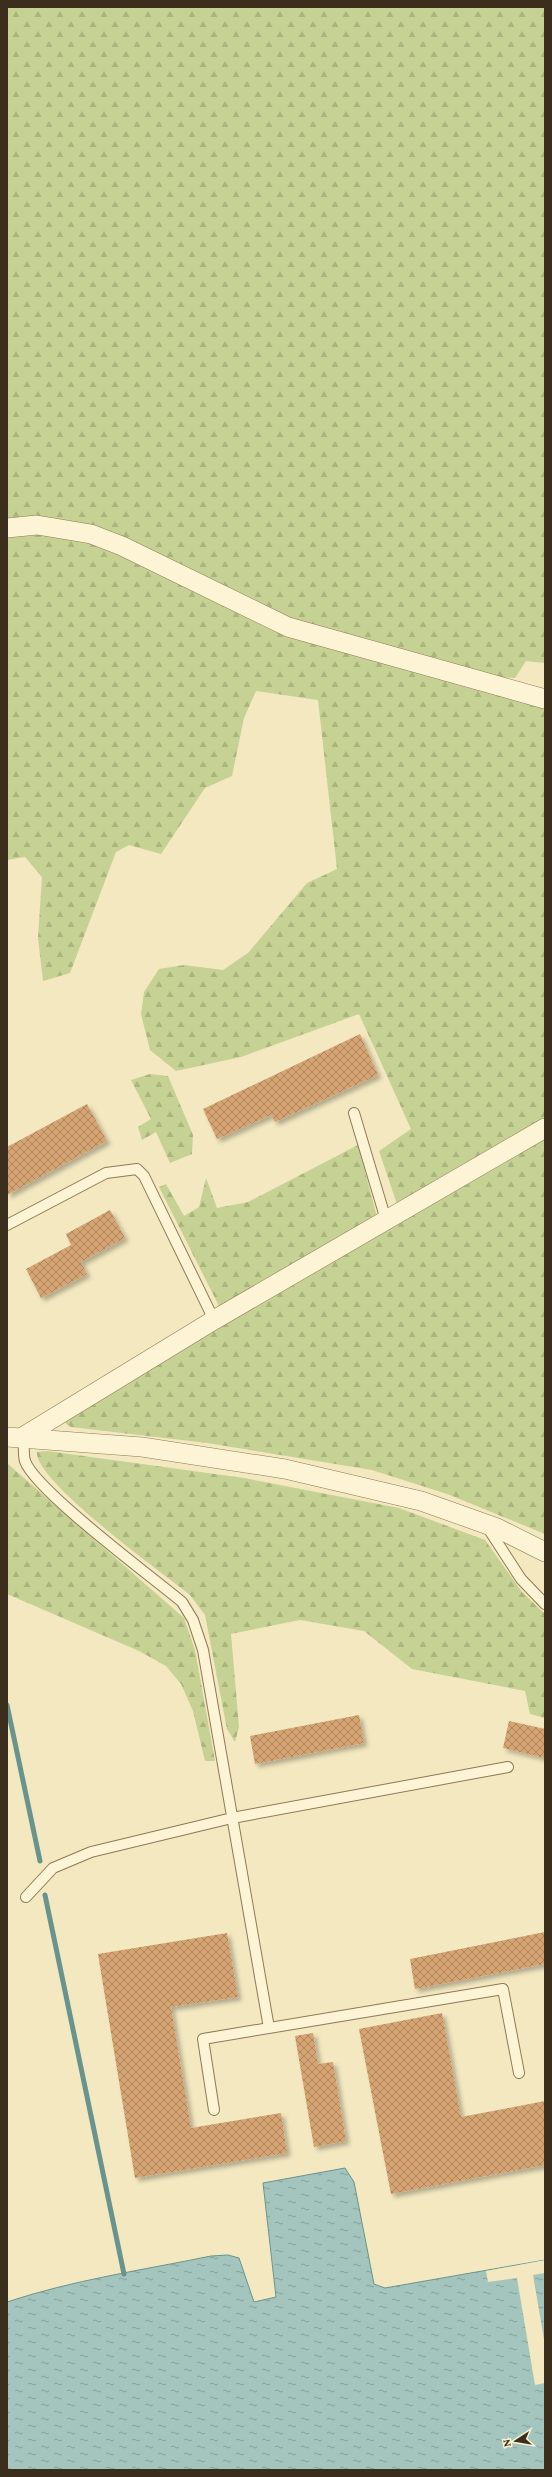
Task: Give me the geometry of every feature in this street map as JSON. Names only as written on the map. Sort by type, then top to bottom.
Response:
[{"type":"street","points":[[7,528],[37,526],[91,534],[122,546],[288,627],[545,699]]},
{"type":"street","points":[[15,1436],[545,1128]]},
{"type":"street","points":[[15,1436],[142,1447],[285,1469],[421,1501],[484,1524],[545,1552]]},
{"type":"lane","points":[[354,1112],[386,1220]]},
{"type":"lane","points":[[7,1224],[106,1173],[137,1169],[144,1176],[214,1320]]},
{"type":"lane","points":[[15,1436],[25,1460],[33,1474],[53,1495],[182,1602],[193,1620],[203,1650],[269,2028]]},
{"type":"lane","points":[[484,1524],[521,1579],[545,1604]]},
{"type":"lane","points":[[26,1897],[53,1868],[91,1852],[232,1818],[508,1767]]},
{"type":"lane","points":[[214,2110],[203,2039],[503,1988],[519,2072]]},
{"type":"green space","points":[[7,7],[545,7],[545,663],[526,661],[515,678],[497,677],[287,619],[127,540],[7,522]]},
{"type":"green space","points":[[38,533],[87,542],[122,554],[275,632],[545,708],[545,1119],[397,1204],[379,1151],[411,1129],[359,1014],[241,1057],[176,1071],[150,1050],[141,1014],[144,992],[159,969],[184,965],[223,970],[248,953],[307,883],[337,869],[318,700],[256,691],[244,718],[232,776],[205,788],[161,854],[129,845],[116,852],[70,973],[43,981],[38,938],[42,877],[25,857],[7,860],[7,534]]},
{"type":"green space","points":[[150,1074],[168,1076],[193,1135],[192,1154],[170,1163],[156,1132],[142,1140],[138,1127],[151,1119],[131,1080]]},
{"type":"green space","points":[[545,1134],[545,1534],[450,1495],[372,1470],[207,1443],[71,1427],[66,1424],[66,1419]]},
{"type":"green space","points":[[358,1145],[377,1217],[220,1308],[159,1187],[166,1184],[184,1216],[199,1207],[206,1178],[217,1208],[248,1202]]},
{"type":"green space","points":[[47,1451],[244,1478],[399,1508],[485,1540],[522,1592],[545,1614],[545,1718],[530,1714],[525,1691],[412,1669],[364,1631],[300,1620],[231,1634],[239,1727],[235,1742],[227,1729],[205,1615],[190,1595],[129,1548],[56,1484],[42,1466],[37,1452]]},
{"type":"green space","points":[[7,1463],[184,1618],[195,1650],[215,1761],[205,1761],[193,1711],[181,1684],[166,1666],[139,1651],[7,1594]]},
{"type":"water","points":[[345,2168],[354,2182],[374,2284],[385,2288],[545,2260],[545,2470],[7,2470],[7,2302],[32,2294],[108,2276],[211,2256],[228,2255],[239,2258],[254,2302],[276,2297],[263,2183]]},
{"type":"pier","points":[[545,2260],[545,2273],[533,2275],[545,2345],[545,2383],[535,2385],[517,2278],[488,2282],[486,2271]]},
{"type":"building","points":[[360,1034],[378,1075],[275,1122],[271,1115],[217,1139],[203,1109]]},
{"type":"building","points":[[87,1104],[107,1141],[7,1195],[7,1147]]},
{"type":"building","points":[[110,1210],[125,1238],[81,1262],[87,1274],[41,1298],[26,1269],[71,1245],[66,1234]]},
{"type":"building","points":[[359,1715],[364,1743],[255,1764],[250,1736]]},
{"type":"building","points":[[509,1721],[545,1729],[545,1758],[503,1748]]},
{"type":"building","points":[[545,1932],[545,1964],[415,1989],[410,1959]]},
{"type":"building","points":[[227,1933],[238,1997],[171,2007],[191,2128],[281,2113],[287,2153],[135,2178],[98,1954]]},
{"type":"building","points":[[442,2013],[461,2117],[545,2101],[545,2165],[391,2194],[359,2029]]},
{"type":"building","points":[[313,2033],[318,2064],[333,2062],[346,2141],[314,2147],[295,2036]]},
{"type":"waterway","points":[[7,1705],[40,1861]]},
{"type":"waterway","points":[[45,1895],[124,2274]]}]
